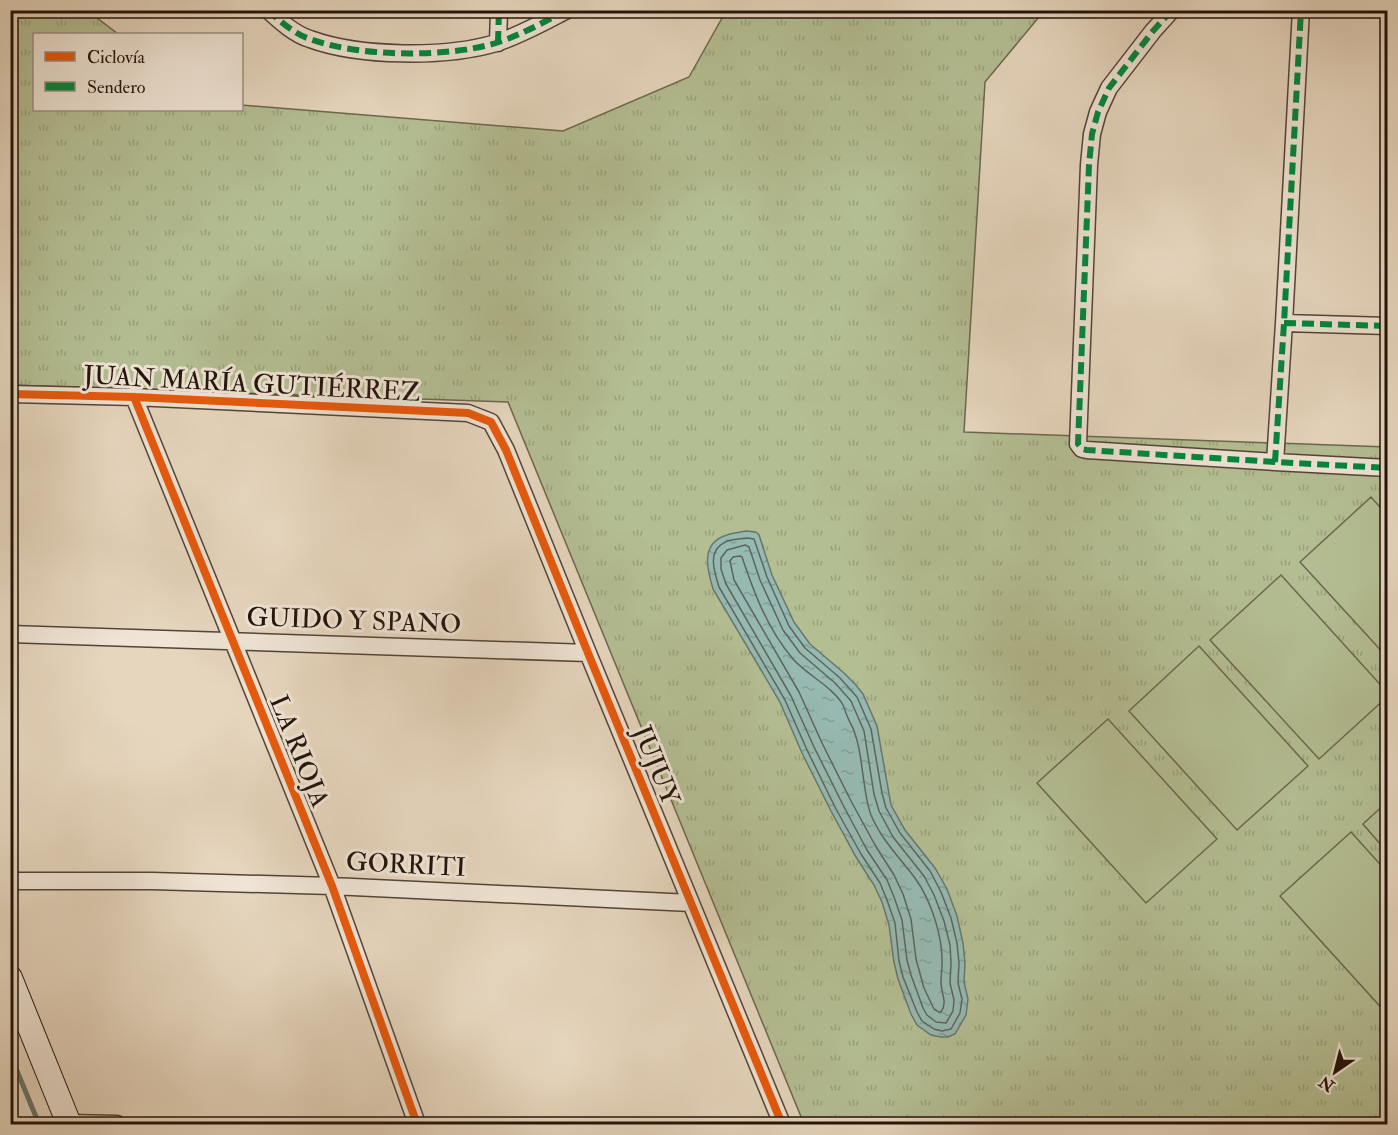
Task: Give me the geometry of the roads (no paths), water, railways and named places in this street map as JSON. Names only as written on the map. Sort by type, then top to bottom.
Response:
[{"type":"street","points":[[268,10],[307,39],[336,47],[387,53],[432,53],[498,43],[567,10]]},
{"type":"street","points":[[498,43],[499,10]]},
{"type":"street","points":[[1172,10],[1152,31],[1110,88],[1098,112],[1092,134],[1078,444],[1087,450],[1388,468]]},
{"type":"street","points":[[1275,462],[1301,10]]},
{"type":"street","points":[[1284,323],[1388,326]]},
{"type":"street","name":"JUAN MARÍA GUTIÉRREZ","points":[[10,394],[134,397],[468,413],[491,422]]},
{"type":"street","name":"LA RIOJA","points":[[134,397],[332,886],[417,1125]]},
{"type":"street","name":"JUJUY","points":[[491,422],[506,450],[782,1125]]},
{"type":"street","name":"GUIDO Y SPANO","points":[[10,634],[588,653]]},
{"type":"street","name":"GORRITI","points":[[10,881],[152,881],[332,886],[691,903]]},
{"type":"street","points":[[10,978],[69,1124],[117,1125]]},
{"type":"water","points":[[747,531],[756,532],[759,535],[772,575],[794,622],[810,644],[844,673],[863,694],[877,726],[891,805],[905,830],[935,868],[947,889],[957,916],[963,943],[964,982],[968,999],[966,1015],[955,1034],[948,1037],[931,1035],[917,1025],[911,1014],[898,979],[889,925],[882,902],[831,811],[780,702],[713,589],[708,565],[709,550],[718,539]]},
{"type":"waterway","points":[[10,1054],[39,1124]]}]
